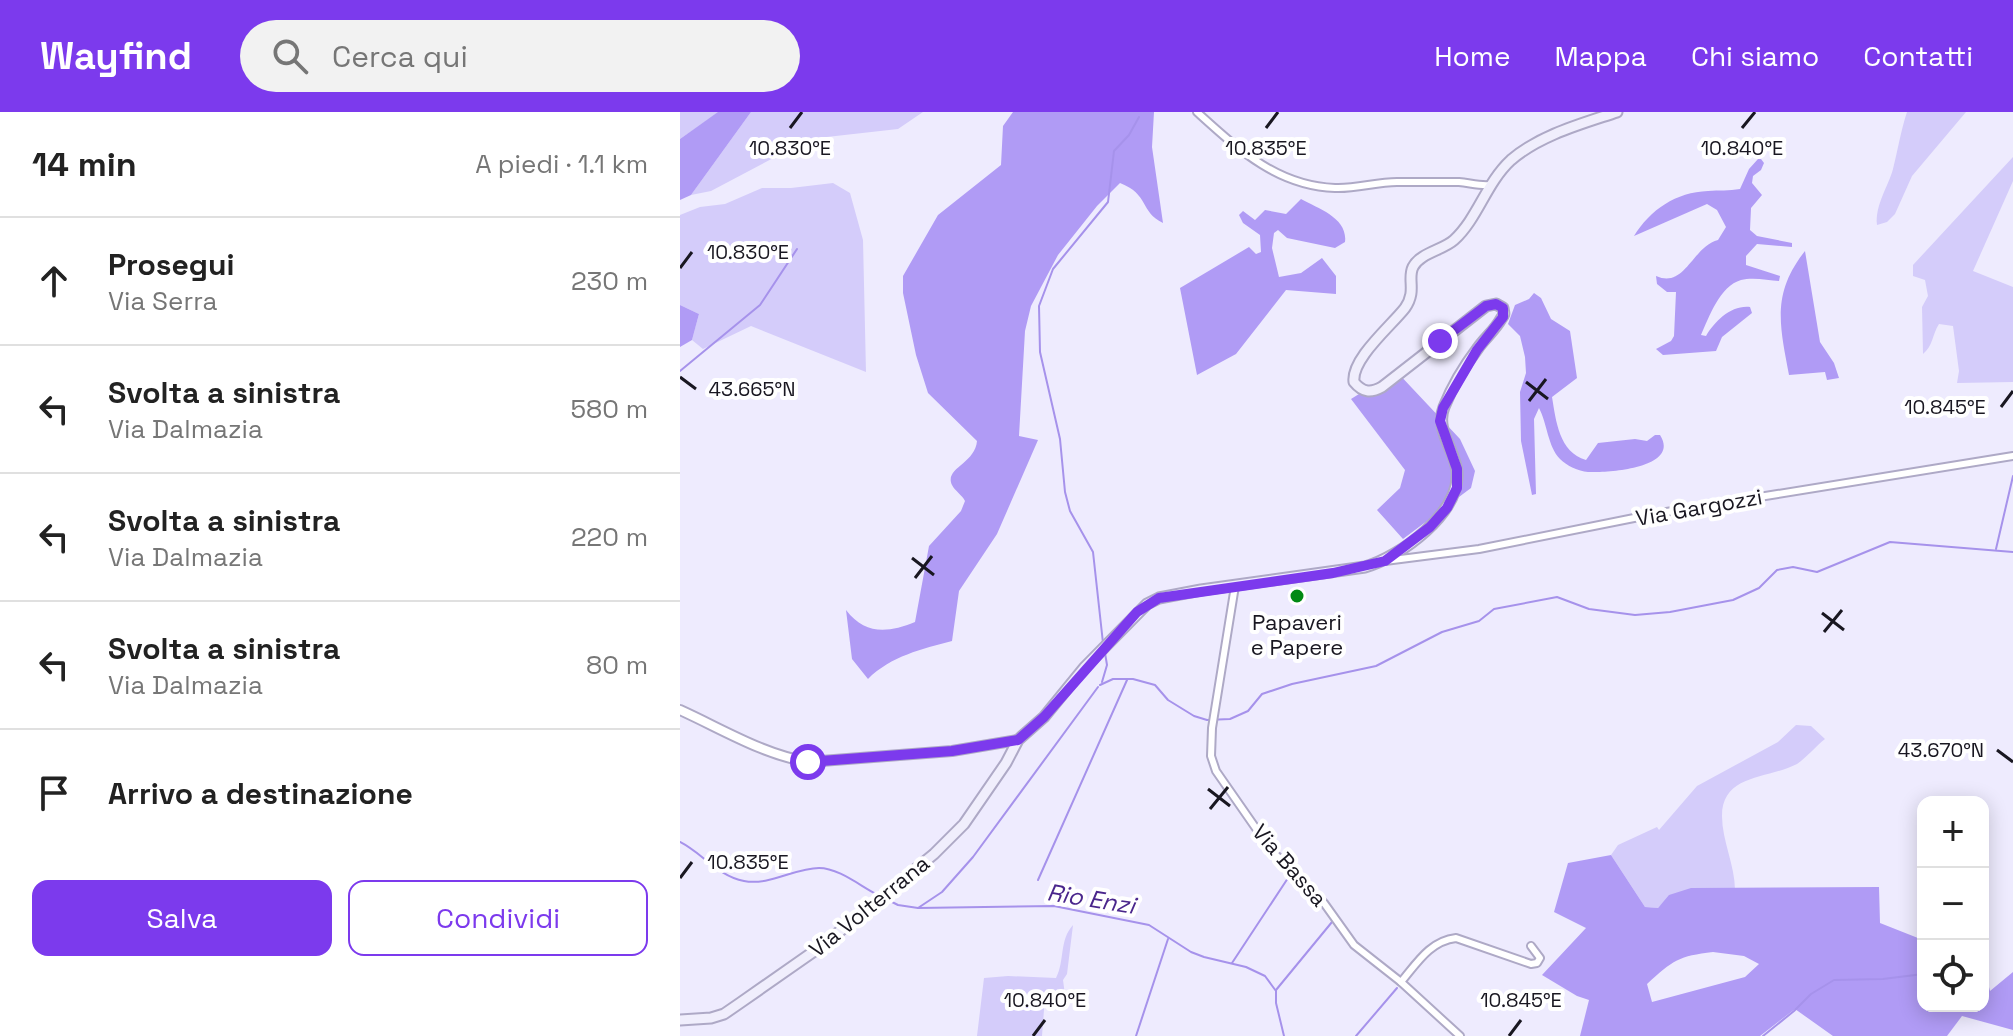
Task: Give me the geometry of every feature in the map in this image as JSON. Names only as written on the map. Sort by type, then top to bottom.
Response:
[{"type":"main road","points":[[1385,561],[1430,527],[1447,508],[1457,488],[1457,469],[1440,421],[1443,408],[1477,350],[1503,317],[1503,308],[1496,304],[1486,306],[1372,392],[1354,382],[1354,372],[1359,362],[1406,306],[1412,292],[1415,264],[1455,239],[1490,185],[1511,160],[1569,127],[1617,112]]},
{"type":"main road","name":"Via Volterrana","points":[[680,1020],[724,1014],[823,945],[934,854],[964,824],[1018,740],[1044,717],[1137,612],[1159,598],[1333,573],[1385,561]]},
{"type":"street","points":[[1197,112],[1252,159],[1280,176],[1310,185],[1333,188],[1378,182],[1490,185]]},
{"type":"street","name":"Via Gargozzi","points":[[1385,561],[1479,549],[1670,511],[2013,456]]},
{"type":"street","name":"Via Bassa","points":[[1235,586],[1212,728],[1211,756],[1216,771],[1271,850],[1324,903],[1354,945],[1401,982],[1460,1036]]},
{"type":"street","points":[[680,710],[763,749],[808,762],[952,751],[1018,740]]},
{"type":"street","points":[[1401,982],[1434,944],[1445,939],[1456,938],[1531,964],[1537,963],[1540,958],[1531,946]]},
{"type":"shaded area","points":[[680,112],[719,112],[680,139]]},
{"type":"shaded area","points":[[718,112],[751,112],[691,195],[680,200],[680,139]]},
{"type":"shaded area","points":[[751,112],[923,112],[898,129],[809,139],[711,191],[691,195]]},
{"type":"shaded area","points":[[1013,112],[1154,112],[1152,147],[1163,223],[1151,214],[1136,192],[1120,183],[1097,206],[1058,255],[1031,306],[1025,331],[1019,436],[1038,440],[997,534],[959,591],[952,641],[897,659],[868,679],[852,659],[846,610],[861,624],[878,630],[915,622],[929,546],[961,511],[965,501],[952,485],[952,474],[971,455],[977,441],[928,393],[916,355],[903,293],[903,276],[938,215],[1001,165],[1003,126]]},
{"type":"shaded area","points":[[1907,112],[1966,112],[1912,176],[1895,214],[1887,222],[1877,225],[1878,210],[1893,169]]},
{"type":"shaded area","points":[[2013,157],[2013,181],[1973,271],[2013,287],[2013,382],[1957,383],[1959,371],[1953,326],[1939,324],[1923,354],[1922,307],[1928,296],[1925,280],[1913,276],[1913,265]]},
{"type":"shaded area","points":[[1758,159],[1764,163],[1753,176],[1752,183],[1762,195],[1751,208],[1750,230],[1757,236],[1792,243],[1792,247],[1757,244],[1746,256],[1746,265],[1780,276],[1779,281],[1745,279],[1727,289],[1716,303],[1701,335],[1706,336],[1730,311],[1750,307],[1752,313],[1722,337],[1716,351],[1663,355],[1656,349],[1674,336],[1676,292],[1667,292],[1657,284],[1656,276],[1674,277],[1682,272],[1701,250],[1718,240],[1726,227],[1717,210],[1707,204],[1634,236],[1648,218],[1675,199],[1696,192],[1740,189],[1749,169]]},
{"type":"shaded area","points":[[833,183],[850,193],[863,240],[866,372],[751,326],[703,349],[692,340],[699,314],[680,305],[680,215],[700,207],[725,204],[762,188]]},
{"type":"shaded area","points":[[1301,199],[1337,220],[1345,234],[1345,242],[1335,248],[1287,238],[1278,230],[1274,233],[1272,248],[1279,277],[1301,273],[1322,258],[1336,276],[1336,294],[1286,290],[1236,354],[1197,375],[1180,288],[1249,247],[1256,254],[1261,252],[1260,235],[1243,223],[1239,215],[1243,211],[1255,220],[1265,210],[1286,214]]},
{"type":"shaded area","points":[[1805,251],[1820,342],[1834,363],[1839,378],[1827,380],[1825,372],[1789,375],[1781,311],[1787,282]]},
{"type":"shaded area","points":[[1534,293],[1541,298],[1551,319],[1570,331],[1577,378],[1552,397],[1564,443],[1586,460],[1598,443],[1635,439],[1647,441],[1660,435],[1664,446],[1660,455],[1652,461],[1611,471],[1588,472],[1573,468],[1556,454],[1539,408],[1534,419],[1536,494],[1532,495],[1521,441],[1520,392],[1526,373],[1525,357],[1520,336],[1508,324],[1515,305],[1529,299]]},
{"type":"shaded area","points":[[680,305],[699,314],[692,340],[680,347]]},
{"type":"shaded area","points":[[1396,371],[1460,439],[1475,471],[1471,488],[1403,539],[1377,510],[1400,488],[1405,470],[1351,399]]},
{"type":"shaded area","points":[[1796,725],[1811,726],[1825,739],[1797,764],[1738,785],[1724,802],[1723,825],[1735,890],[1684,891],[1658,908],[1645,907],[1611,855],[1618,845],[1657,827],[1659,830],[1697,786],[1778,742]]},
{"type":"shaded area","points":[[1611,855],[1645,907],[1658,908],[1669,895],[1691,888],[1879,887],[1880,923],[1917,938],[1917,1012],[1989,1012],[1989,987],[1990,991],[2013,972],[2013,1030],[1962,1016],[1947,1036],[1833,1036],[1795,1009],[1760,1036],[1580,1036],[1589,1000],[1542,975],[1586,928],[1554,912],[1568,863]],"holes":[[[1713,952],[1744,956],[1759,964],[1745,977],[1652,1002],[1647,984],[1677,960],[1692,955]]]},
{"type":"shaded area","points":[[1073,925],[1067,974],[1063,980],[1065,995],[1045,997],[1042,1036],[977,1036],[984,978],[1056,978],[1066,937]]},
{"type":"waterway","points":[[1103,643],[1093,552],[1070,511],[1065,492],[1060,439],[1040,352],[1039,306],[1053,269],[1108,202],[1114,151],[1129,135],[1139,117]]},
{"type":"waterway","points":[[680,371],[760,305],[797,249]]},
{"type":"waterway","points":[[1996,549],[2013,476]]},
{"type":"waterway","points":[[1100,685],[1113,679],[1133,679],[1155,685],[1168,700],[1194,716],[1207,720],[1230,719],[1248,711],[1262,694],[1292,684],[1376,666],[1442,632],[1479,621],[1494,609],[1557,597],[1589,609],[1635,615],[1670,612],[1733,600],[1759,588],[1777,570],[1793,567],[1817,572],[1890,542],[2013,552]]},
{"type":"waterway","points":[[1102,682],[1107,665],[1105,653]]},
{"type":"waterway","points":[[1038,880],[1127,680]]},
{"type":"waterway","points":[[918,908],[942,892],[973,857],[1098,687]]},
{"type":"waterway","name":"Rio Enzi","points":[[680,842],[726,874],[744,881],[763,881],[819,868],[841,874],[876,894]]},
{"type":"waterway","points":[[1232,963],[1288,878]]},
{"type":"waterway","name":"Rio Enzi","points":[[886,899],[898,905],[918,908],[1054,906],[1149,925],[1191,952],[1246,967],[1265,976],[1276,991],[1284,1036]]},
{"type":"waterway","points":[[1276,990],[1332,922]]},
{"type":"waterway","points":[[1136,1036],[1168,939]]},
{"type":"waterway","points":[[1763,1036],[1811,994],[1834,980],[1917,975]]},
{"type":"waterway","points":[[1356,1036],[1397,988]]},
{"type":"place","name":"Papaveri e Papere","points":[[1297,596]]},
{"type":"route","points":[[808,762],[952,751],[1018,740],[1044,717],[1084,668],[1137,612],[1153,600],[1201,590],[1333,573],[1385,561],[1430,527],[1447,508],[1457,488],[1457,469],[1440,421],[1443,408],[1477,350],[1503,317],[1503,308],[1496,304],[1486,306],[1440,341]]}]
